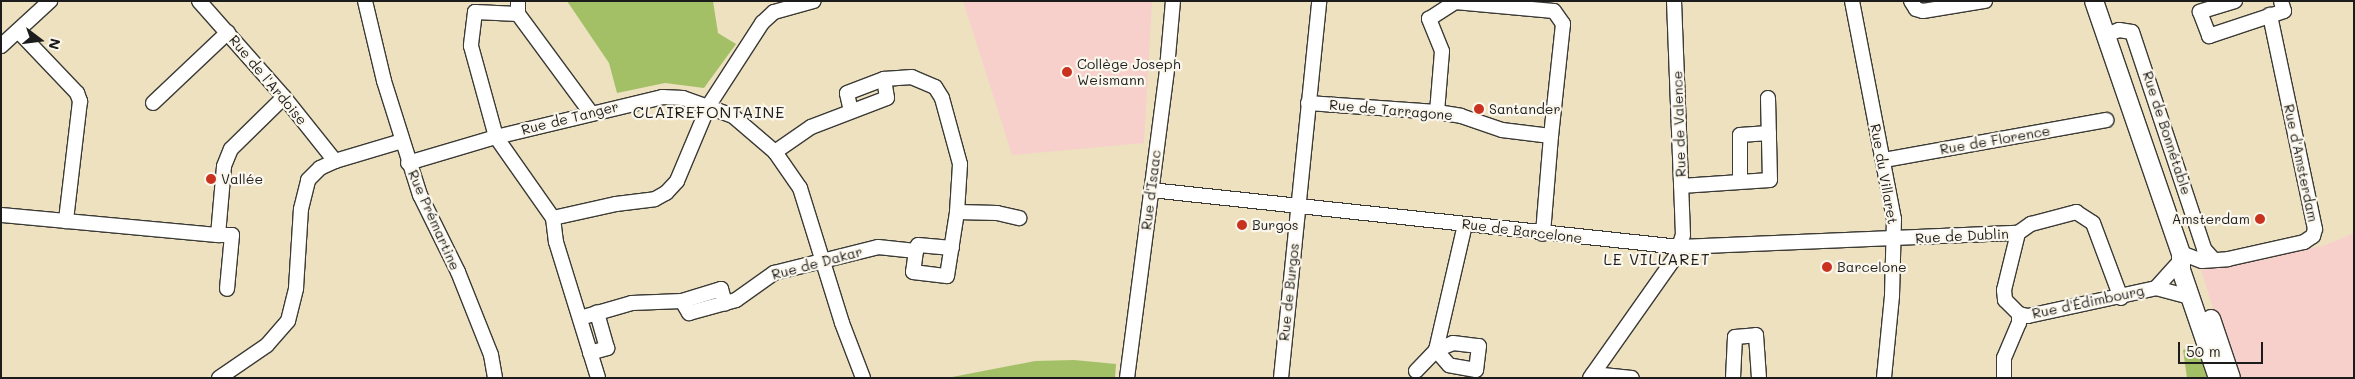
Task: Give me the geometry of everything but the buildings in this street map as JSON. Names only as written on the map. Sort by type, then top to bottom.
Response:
[{"type":"main road","name":"Rue de Bonnétable","points":[[2094,1],[2181,257],[2190,297],[2218,378]]},
{"type":"main road","name":"Rue de Bonnétable","points":[[2181,257],[2191,264],[2231,378]]},
{"type":"street","points":[[1,46],[50,1]]},
{"type":"street","name":"Rue de l'Ardoise","points":[[200,1],[284,97],[335,161]]},
{"type":"street","name":"Rue Prémartine","points":[[365,1],[408,163],[420,195],[458,272],[491,355],[495,378]]},
{"type":"street","points":[[553,218],[616,204],[654,199],[666,193],[677,181],[709,105],[773,7],[814,1]]},
{"type":"street","name":"Rue d'Isaac","points":[[1127,378],[1173,1]]},
{"type":"street","points":[[1297,207],[1319,1]]},
{"type":"street","name":"Rue de Valence","points":[[1674,1],[1683,235],[1680,247]]},
{"type":"street","name":"Rue du Villaret","points":[[1852,1],[1884,160],[1894,239],[1884,378]]},
{"type":"street","points":[[1911,1],[1916,9],[1923,11],[1986,1]]},
{"type":"street","points":[[2235,1],[2200,12],[2209,36],[2284,11],[2281,1]]},
{"type":"street","points":[[1437,112],[1442,51],[1429,19],[1455,2],[1554,11],[1563,24],[1543,234]]},
{"type":"street","points":[[591,113],[518,8],[476,6],[472,46],[496,137],[553,218],[556,242],[598,378]]},
{"type":"street","name":"Rue d'Amsterdam","points":[[2181,257],[2194,260],[2228,259],[2304,242],[2313,236],[2315,229],[2270,15]]},
{"type":"street","name":"Rue de Bonnétable","points":[[2106,34],[2119,30],[2132,32],[2204,248],[2212,258]]},
{"type":"street","points":[[18,31],[77,93],[80,102],[66,221]]},
{"type":"street","points":[[152,103],[228,32]]},
{"type":"street","points":[[775,152],[811,127],[887,98],[884,79]]},
{"type":"street","points":[[851,111],[847,92],[884,79],[924,80],[935,87],[942,98],[960,164],[957,212],[947,276],[914,272],[916,251]]},
{"type":"street","points":[[218,235],[224,166],[231,149],[284,97]]},
{"type":"street","name":"Rue de Tanger","points":[[408,163],[496,137],[662,97],[709,105],[733,116],[775,152],[800,188],[842,323],[863,378]]},
{"type":"street","points":[[1681,186],[1740,180],[1770,180],[1768,98]]},
{"type":"street","name":"Rue de Tarragone","points":[[1308,104],[1437,112],[1461,116],[1502,130],[1551,136]]},
{"type":"street","name":"Rue de Florence","points":[[1884,160],[2106,120]]},
{"type":"street","points":[[1740,180],[1740,135],[1769,133]]},
{"type":"street","points":[[219,378],[267,346],[288,322],[296,288],[304,190],[320,168],[335,161],[402,141]]},
{"type":"street","name":"Rue de Barcelone","points":[[1151,190],[1543,234],[1680,247],[1894,239]]},
{"type":"street","name":"Rue de Burgos","points":[[1281,378],[1297,207]]},
{"type":"street","points":[[957,212],[997,213],[1019,218]]},
{"type":"street","name":"Rue de Dublin","points":[[1894,239],[2018,233],[2031,224],[2076,212],[2085,216],[2093,224],[2121,298]]},
{"type":"street","points":[[1,215],[232,235],[227,289]]},
{"type":"street","points":[[1416,371],[1436,350],[1465,224]]},
{"type":"street","name":"Rue d'Édimbourg","points":[[2018,233],[2004,290],[2005,300],[2020,314],[2028,316],[2121,298],[2156,288],[2190,297]]},
{"type":"street","name":"Rue de Dakar","points":[[580,318],[632,303],[682,300],[689,313],[736,300],[774,273],[823,259],[878,247],[916,251],[918,245],[952,248]]},
{"type":"street","points":[[1592,376],[1680,247]]},
{"type":"street","name":"Rue d'Édimbourg","points":[[2156,288],[2181,257]]},
{"type":"street","points":[[590,353],[607,348],[597,312]]},
{"type":"street","points":[[2004,378],[2004,358],[2019,323],[2020,314]]},
{"type":"street","points":[[1733,378],[1735,337],[1756,336],[1759,378]]},
{"type":"street","points":[[1592,376],[1632,378]]},
{"type":"shaded area","name":"Collège Joseph Weismann","points":[[963,1],[1152,1],[1144,143],[1012,155]]},
{"type":"shaded area","points":[[2354,233],[2354,378],[2235,378],[2201,270],[2216,264],[2323,246]]},
{"type":"green space","points":[[567,1],[713,1],[718,33],[736,44],[704,88],[665,83],[617,93],[609,63]]},
{"type":"green space","points":[[2197,346],[2207,378],[2187,378],[2183,350]]},
{"type":"green space","points":[[1074,360],[1116,364],[1115,378],[947,378],[1035,361]]},
{"type":"place","name":"Collège Joseph Weismann","points":[[1067,72]]},
{"type":"place","name":"Santander","points":[[1479,109]]},
{"type":"place","name":"Vallée","points":[[211,179]]},
{"type":"place","name":"Amsterdam","points":[[2260,219]]},
{"type":"place","name":"Burgos","points":[[1242,225]]},
{"type":"place","name":"Barcelone","points":[[1827,267]]},
{"type":"district","name":"CLAIREFONTAINE","points":[[709,112]]},
{"type":"district","name":"LE VILLARET","points":[[1657,259]]}]
